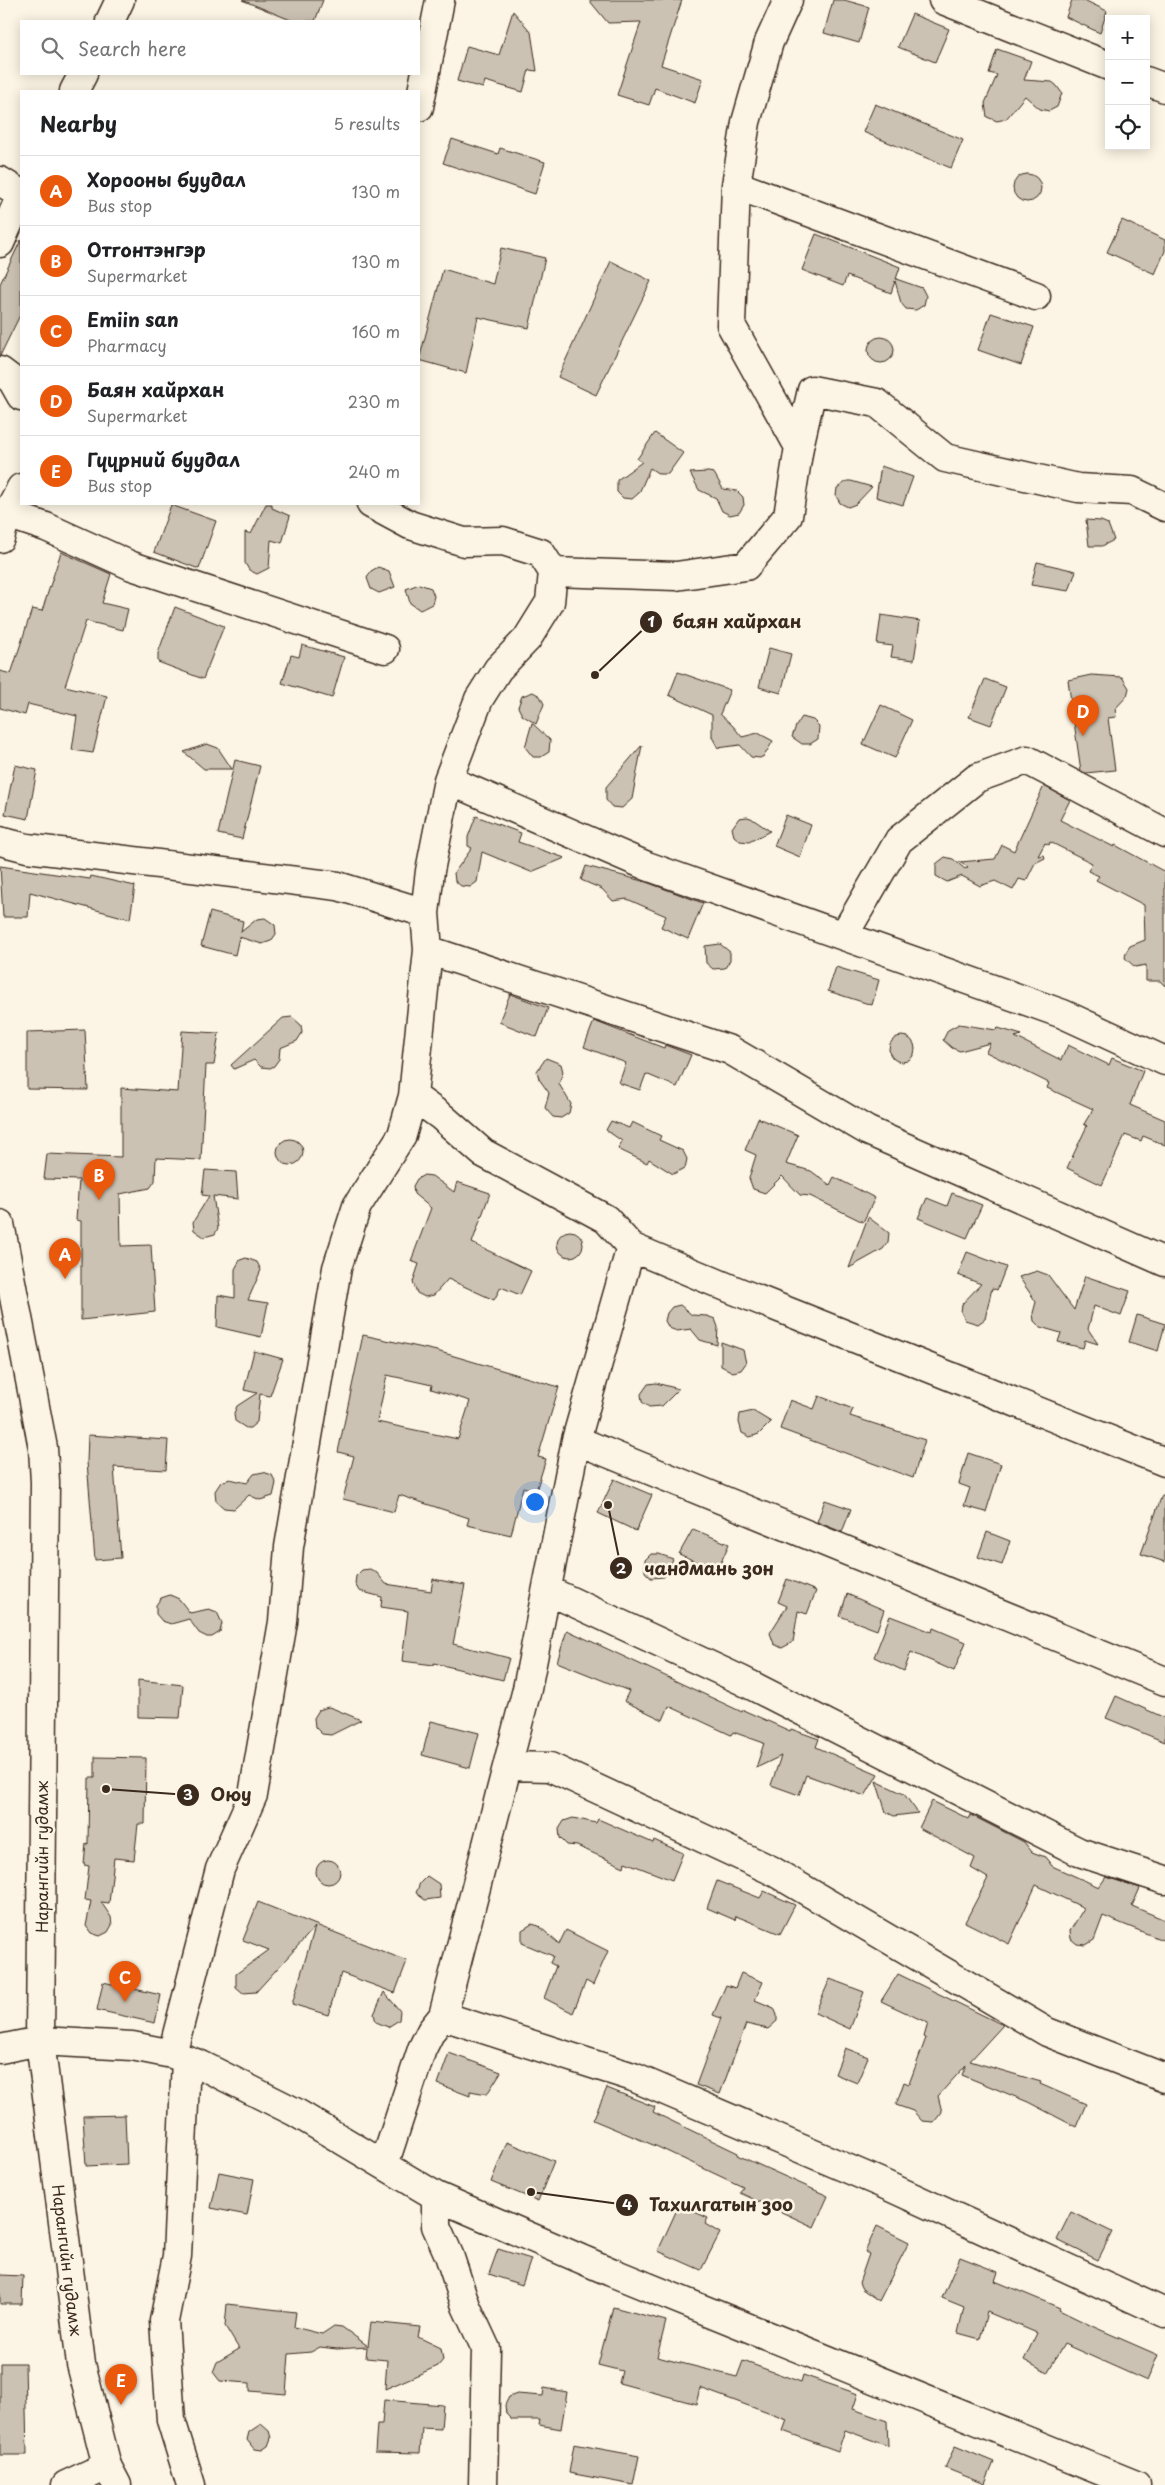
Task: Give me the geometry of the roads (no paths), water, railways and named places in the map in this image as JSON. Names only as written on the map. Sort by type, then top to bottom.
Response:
[{"type":"street","points":[[110,20],[120,0]]},
{"type":"street","points":[[420,102],[440,0]]},
{"type":"street","points":[[788,0],[769,42],[746,122],[736,185],[731,325],[799,448]]},
{"type":"street","points":[[943,0],[1105,64]]},
{"type":"street","points":[[75,90],[82,75]]},
{"type":"street","points":[[1150,82],[1165,88]]},
{"type":"street","points":[[0,181],[20,194]]},
{"type":"street","points":[[736,185],[1036,296]]},
{"type":"street","points":[[0,243],[20,197]]},
{"type":"street","points":[[0,371],[12,380],[20,394]]},
{"type":"street","points":[[553,572],[676,576],[746,566],[788,516],[799,448],[812,390],[877,403],[945,458],[1078,488],[1132,491],[1165,507]]},
{"type":"street","points":[[20,490],[4,526],[46,527],[132,566],[385,649]]},
{"type":"street","points":[[191,2485],[171,2420],[164,2321],[177,2256],[179,2057],[220,1869],[253,1795],[283,1622],[290,1547],[336,1268],[357,1206],[402,1135],[413,1096],[428,950],[425,913],[430,871],[448,780],[479,699],[498,669],[527,639],[550,602],[553,572],[541,553],[503,541],[464,542],[410,525],[373,505]]},
{"type":"street","points":[[844,935],[899,840],[977,778],[1027,760],[1165,833]]},
{"type":"street","points":[[448,780],[647,866],[1063,1014],[1165,1061]]},
{"type":"street","points":[[0,841],[27,848],[338,886],[425,913]]},
{"type":"street","points":[[428,950],[730,1050],[868,1131],[1165,1262]]},
{"type":"street","points":[[413,1096],[442,1117],[482,1153],[606,1219],[631,1247],[1165,1462]]},
{"type":"street","name":"Нарангийн гудамж","points":[[0,1224],[43,1448],[45,1473],[40,2041],[81,2364],[112,2476]]},
{"type":"street","points":[[384,2165],[422,2049],[431,2031],[443,2016],[508,1766],[547,1590],[576,1440],[631,1247]]},
{"type":"street","points":[[576,1440],[1165,1681]]},
{"type":"street","points":[[547,1590],[741,1680],[1079,1852],[1165,1880]]},
{"type":"street","points":[[508,1766],[550,1767],[771,1870],[1047,2032],[1165,2078]]},
{"type":"street","points":[[443,2016],[633,2078],[879,2182],[1165,2314]]},
{"type":"street","points":[[0,2049],[40,2041],[132,2046],[179,2057],[295,2112],[436,2196],[611,2272],[1136,2485]]},
{"type":"street","points":[[436,2196],[436,2226],[449,2255],[466,2306],[486,2349],[484,2485]]},
{"type":"street","points":[[66,2485],[112,2476]]},
{"type":"place","name":"баян хайрхан","points":[[595,675]]},
{"type":"place","name":"Баян хайрхан","points":[[1083,736]]},
{"type":"place","name":"Отгонтэнгэр","points":[[99,1200]]},
{"type":"place","name":"Хорооны буудал","points":[[65,1279]]},
{"type":"place","name":"чандмань зон","points":[[608,1505]]},
{"type":"place","name":"Оюу","points":[[106,1789]]},
{"type":"place","name":"Emiin san","points":[[125,2002]]},
{"type":"place","name":"Тахилгатын зоо","points":[[531,2192]]},
{"type":"place","name":"Гүүрний буудал","points":[[121,2405]]}]
